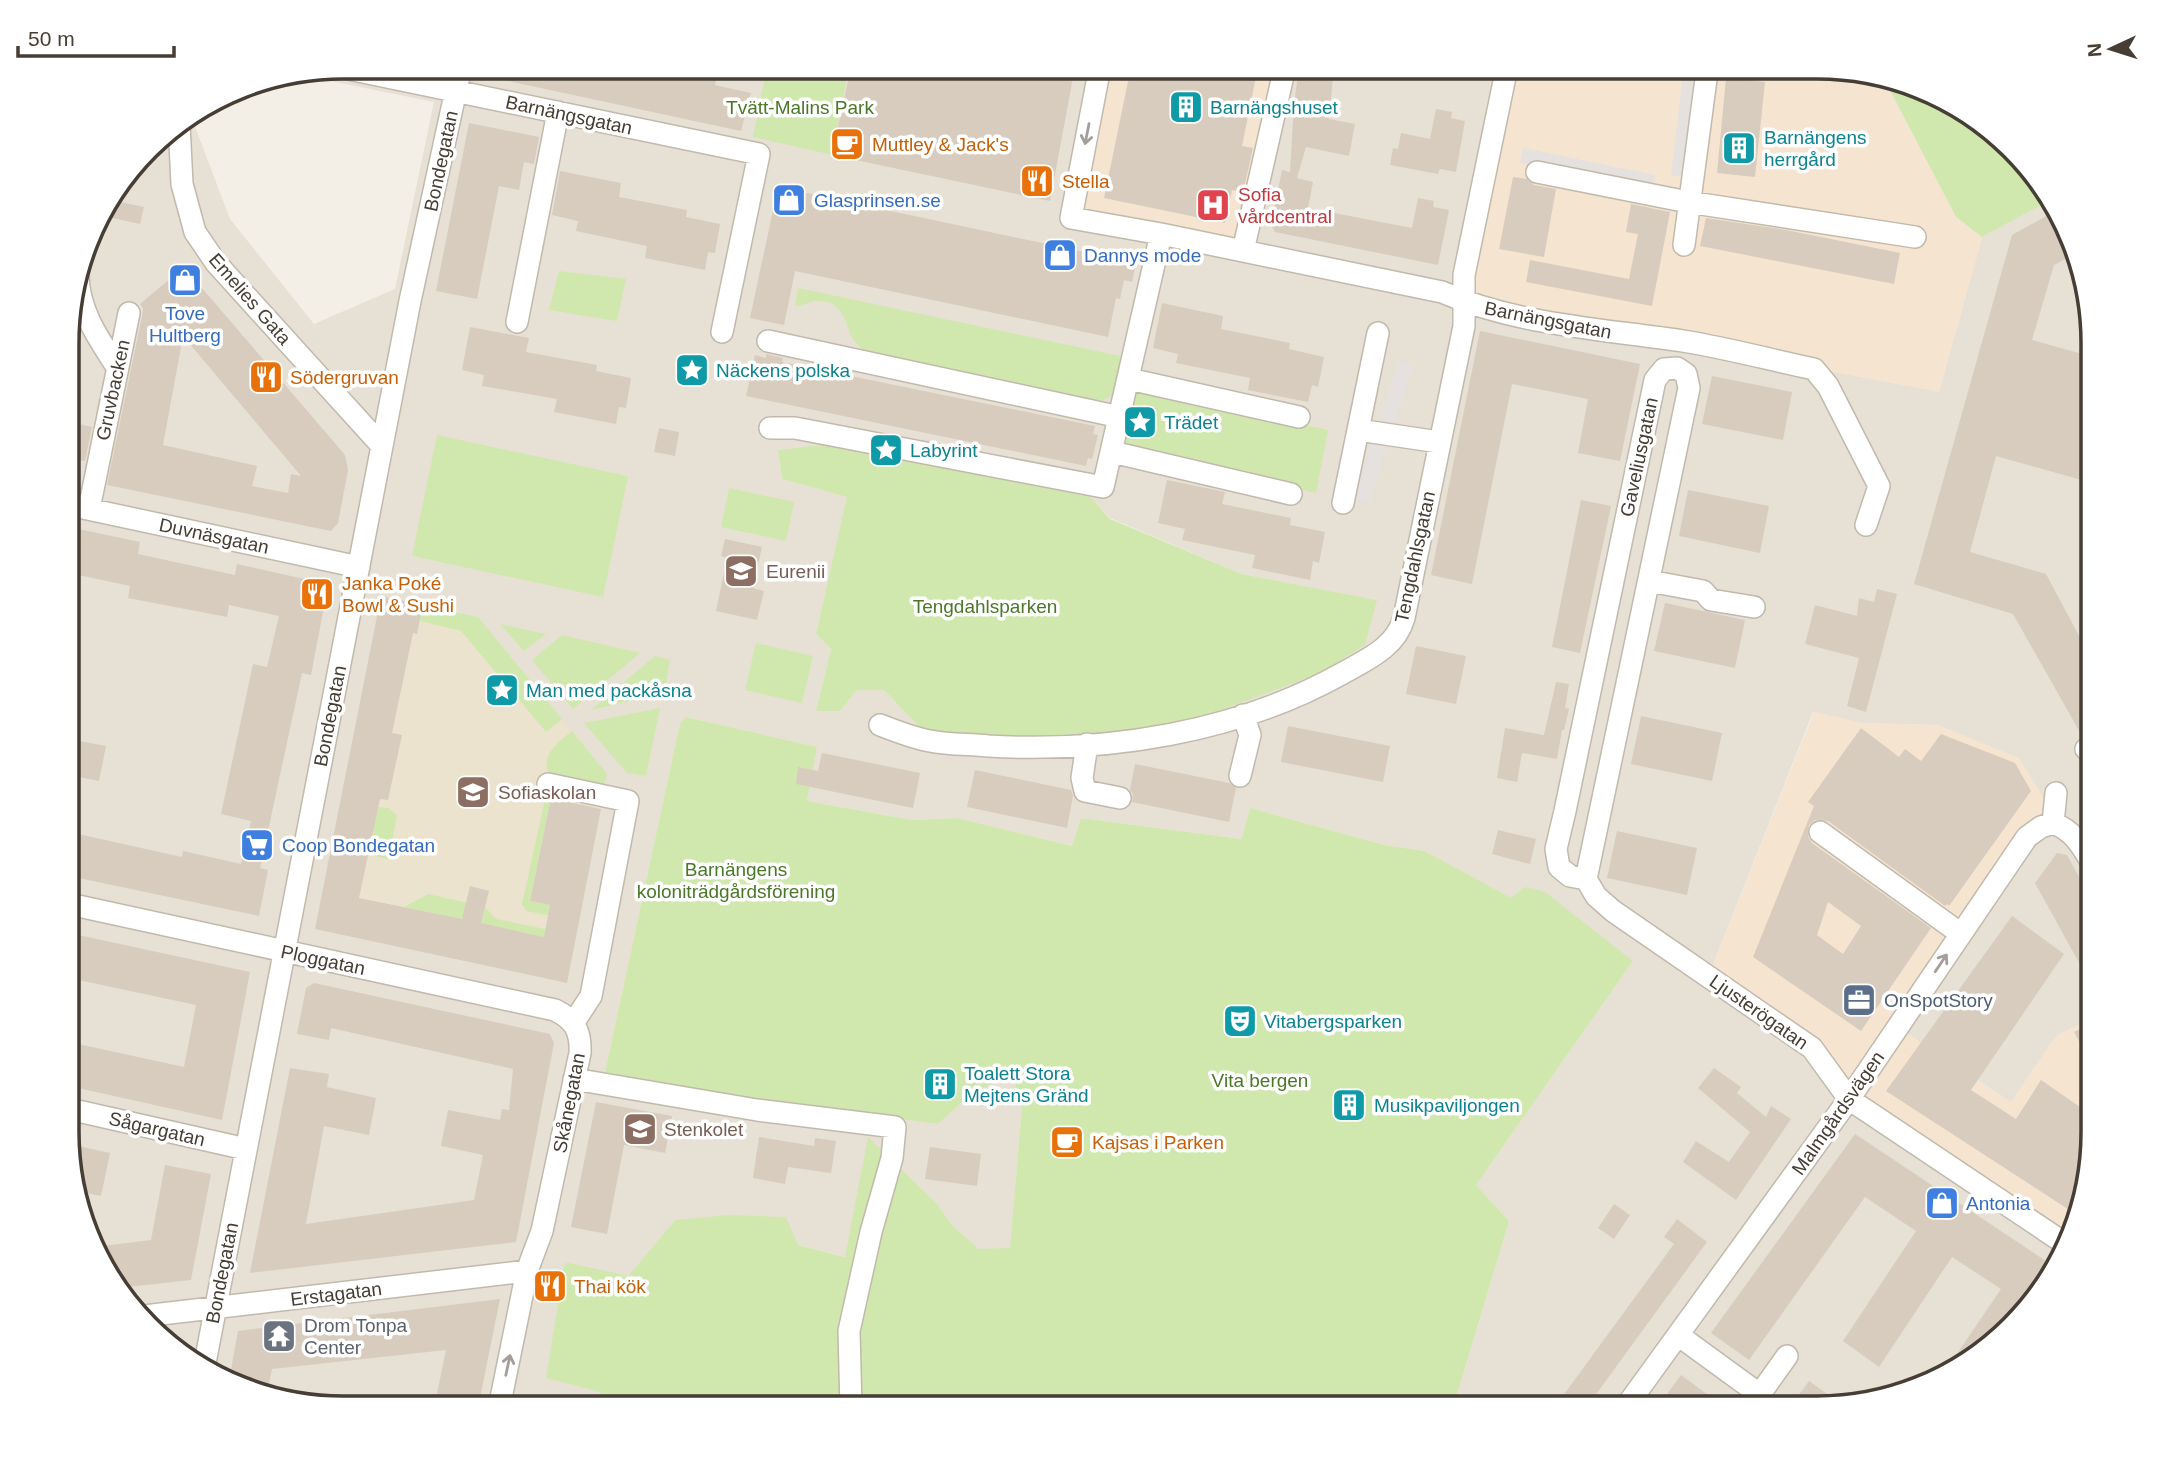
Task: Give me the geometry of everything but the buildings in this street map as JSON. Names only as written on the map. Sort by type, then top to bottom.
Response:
[{"type":"street","name":"Barnängsgatan","points":[[398,79],[759,154],[722,332]]},
{"type":"street","name":"Bondegatan","points":[[206,1358],[410,301],[458,79]]},
{"type":"street","name":"Barnängsgatan","points":[[1098,79],[1071,218],[1442,292],[1483,309],[1621,334],[1683,341],[1814,369],[1828,386],[1879,486],[1866,525]]},
{"type":"street","points":[[1243,251],[1282,79]]},
{"type":"street","name":"Tengdahlsgatan","points":[[880,725],[932,742],[1017,747],[1150,738],[1196,729],[1243,715],[1328,681],[1379,653],[1401,629],[1464,326],[1464,275],[1505,79]]},
{"type":"street","points":[[1684,245],[1706,79]]},
{"type":"street","points":[[517,322],[558,112]]},
{"type":"street","name":"Emelies Gata","points":[[180,135],[182,184],[195,232],[216,263],[382,446]]},
{"type":"street","points":[[1537,172],[1688,202],[1915,237]]},
{"type":"street","points":[[770,428],[795,428],[1103,487],[1161,234]]},
{"type":"street","points":[[82,302],[93,332],[117,367]]},
{"type":"street","name":"Gruvbacken","points":[[79,507],[130,313]]},
{"type":"street","points":[[1343,503],[1378,333]]},
{"type":"street","points":[[768,341],[1120,416]]},
{"type":"street","name":"Gaveliusgatan","points":[[1676,368],[1686,374],[1689,388],[1649,582],[1586,879],[1570,876],[1559,867],[1556,849],[1655,380],[1664,369],[1676,368]]},
{"type":"street","points":[[1129,379],[1299,417]]},
{"type":"street","points":[[1358,430],[1439,442]]},
{"type":"street","points":[[1112,452],[1291,494]]},
{"type":"street","name":"Duvnäsgatan","points":[[79,507],[359,567]]},
{"type":"street","points":[[1649,582],[1703,591],[1711,600],[1754,607]]},
{"type":"street","points":[[1601,641],[1635,649]]},
{"type":"street","points":[[1240,776],[1250,735],[1243,715]]},
{"type":"street","points":[[1087,744],[1082,778],[1085,791],[1119,798]]},
{"type":"street","points":[[548,784],[628,801],[591,996],[574,1022]]},
{"type":"street","points":[[2056,793],[2053,823],[2066,828],[2081,844]]},
{"type":"street","name":"Malmgårdsvägen","points":[[1634,1396],[1849,1099],[2027,837],[2041,827],[2053,823]]},
{"type":"street","points":[[1821,832],[1961,934]]},
{"type":"street","name":"Ljusterögatan","points":[[1586,879],[1596,896],[1613,911],[1812,1048],[1849,1099],[2059,1239]]},
{"type":"street","name":"Ploggatan","points":[[79,906],[555,1010],[574,1022]]},
{"type":"street","name":"Skånegatan","points":[[501,1396],[527,1270],[542,1231],[580,1054],[580,1036],[574,1022]]},
{"type":"street","points":[[574,1079],[757,1110],[895,1127],[892,1158],[871,1232],[849,1331],[851,1396]]},
{"type":"street","name":"Sågargatan","points":[[79,1111],[246,1149]]},
{"type":"street","name":"Erstagatan","points":[[153,1316],[527,1270]]},
{"type":"street","points":[[1678,1335],[1749,1396]]},
{"type":"street","points":[[1759,1396],[1787,1356]]},
{"type":"shaded area","points":[[322,79],[1525,79],[1939,392],[1982,237],[2042,205],[2067,258],[2081,325],[2081,1024],[2056,1036],[2011,1102],[1900,1029],[2049,808],[2037,788],[1938,725],[1862,723],[1813,712],[1709,974],[2059,1239],[2046,1265],[2027,1293],[2004,1319],[1964,1352],[1919,1376],[1869,1391],[1835,1396],[1457,1396],[1509,1221],[1476,1185],[1633,961],[1511,899],[1425,851],[1384,845],[1250,808],[1243,839],[1081,818],[1073,846],[957,818],[912,820],[807,801],[816,747],[687,717],[680,723],[605,1072],[938,1124],[969,1096],[1000,1079],[1015,1084],[1022,1105],[1010,1249],[979,1249],[951,1224],[938,1205],[846,1257],[675,1220],[628,1276],[599,1396],[308,1394],[241,1376],[210,1361],[182,1342],[144,1306],[114,1265],[99,1234],[88,1201],[79,1150],[79,325],[84,291],[99,241],[123,196],[156,156],[194,124],[230,219],[314,324],[395,289],[434,102]],"holes":[[[835,443],[1091,497],[1110,518],[1242,574],[1376,600],[922,730],[884,690],[857,690],[840,711],[816,711],[831,649],[816,634],[848,497],[782,479],[778,450]]]},
{"type":"shaded area","name":"Barnängshuset","points":[[1102,79],[1280,79],[1242,249],[1074,215]]},
{"type":"shaded area","points":[[1507,79],[1835,79],[1889,89],[1956,217],[1982,237],[1939,392],[1483,306],[1466,300]]},
{"type":"shaded area","points":[[1683,79],[1697,79],[1685,177],[1671,175]]},
{"type":"shaded area","points":[[1523,148],[1655,175],[1652,190],[1520,163]]},
{"type":"shaded area","points":[[1398,360],[1413,365],[1395,424],[1380,419]]},
{"type":"shaded area","points":[[1373,439],[1388,443],[1369,504],[1354,499]]},
{"type":"shaded area","name":"Sofiaskolan","points":[[381,596],[478,617],[607,774],[567,983],[315,929]]},
{"type":"shaded area","points":[[1814,712],[1862,723],[1938,725],[2019,758],[2050,808],[1900,1029],[2011,1102],[2056,1036],[2081,1024],[2081,1150],[2072,1201],[2058,1240],[1849,1103],[1812,1043],[1709,974]]},
{"type":"green space","name":"Tvätt-Malins Park","points":[[765,79],[847,79],[832,155],[753,137]]},
{"type":"green space","points":[[1889,89],[1934,106],[1978,133],[2016,169],[2042,205],[1982,237],[1956,217]]},
{"type":"green space","points":[[559,271],[626,279],[617,321],[549,310]]},
{"type":"green space","points":[[798,288],[1125,357],[1115,394],[1096,404],[867,354],[855,342],[843,315],[833,305],[816,301],[795,306]]},
{"type":"green space","points":[[1143,389],[1328,430],[1316,493],[1128,448],[1122,440],[1133,396]]},
{"type":"green space","points":[[437,435],[628,476],[603,597],[412,556]]},
{"type":"green space","name":"Tengdahlsparken","points":[[835,443],[1091,497],[1110,519],[1242,574],[1377,600],[1365,645],[1318,674],[1191,721],[1114,733],[1016,740],[922,730],[884,690],[857,690],[840,711],[816,711],[831,649],[816,634],[847,497],[782,479],[778,450]]},
{"type":"green space","points":[[729,488],[794,502],[786,541],[721,527]]},
{"type":"green space","points":[[423,605],[478,617],[562,719],[546,732],[461,631],[420,621]]},
{"type":"green space","points":[[500,624],[546,634],[524,651]]},
{"type":"green space","points":[[562,635],[640,653],[573,709],[532,660]]},
{"type":"green space","points":[[756,643],[813,656],[802,703],[745,690]]},
{"type":"green space","points":[[655,656],[670,660],[664,693],[591,710]]},
{"type":"green space","points":[[660,708],[646,776],[627,773],[584,723]]},
{"type":"green space","name":"Vita bergen","points":[[686,717],[817,747],[807,801],[912,820],[957,818],[1072,846],[1081,818],[1242,839],[1250,808],[1384,845],[1425,851],[1511,898],[1525,887],[1545,892],[1633,961],[1476,1185],[1509,1221],[1457,1396],[599,1396],[600,1392],[546,1378],[565,1262],[628,1276],[675,1220],[729,1215],[786,1217],[798,1245],[845,1257],[868,1137],[938,1205],[951,1224],[979,1249],[1010,1248],[1022,1105],[1015,1084],[1000,1079],[969,1096],[938,1124],[775,1102],[605,1072],[680,723]]},
{"type":"green space","points":[[572,731],[607,774],[604,788],[550,777],[547,769],[548,756]]},
{"type":"green space","points":[[547,790],[552,793],[530,901],[579,911],[578,921],[526,911],[522,904]]},
{"type":"green space","points":[[378,807],[389,808],[397,816],[388,859],[368,855]]},
{"type":"green space","points":[[428,894],[485,907],[496,919],[575,935],[544,937],[404,907]]},
{"type":"place","name":"Barnängshuset","points":[[1186,107]]},
{"type":"place","name":"Muttley & Jack's","points":[[847,144]]},
{"type":"place","name":"Barnängens herrgård","points":[[1739,148]]},
{"type":"place","name":"Stella","points":[[1037,181]]},
{"type":"place","name":"Glasprinsen.se","points":[[789,200]]},
{"type":"place","name":"Sofia vårdcentral","points":[[1213,205]]},
{"type":"place","name":"Dannys mode","points":[[1060,255]]},
{"type":"place","name":"Tove Hultberg","points":[[185,280]]},
{"type":"place","name":"Näckens polska","points":[[692,370]]},
{"type":"place","name":"Södergruvan","points":[[266,377]]},
{"type":"place","name":"Trädet","points":[[1140,422]]},
{"type":"place","name":"Labyrint","points":[[886,450]]},
{"type":"place","name":"Eurenii","points":[[741,571]]},
{"type":"place","name":"Janka Poké Bowl & Sushi","points":[[317,594]]},
{"type":"place","name":"Man med packåsna","points":[[502,690]]},
{"type":"place","name":"Sofiaskolan","points":[[473,792]]},
{"type":"place","name":"Coop Bondegatan","points":[[257,845]]},
{"type":"place","name":"OnSpotStory","points":[[1859,1000]]},
{"type":"place","name":"Vitabergsparken","points":[[1240,1021]]},
{"type":"place","name":"Toalett Stora Mejtens Gränd","points":[[940,1084]]},
{"type":"place","name":"Musikpaviljongen","points":[[1349,1105]]},
{"type":"place","name":"Stenkolet","points":[[640,1129]]},
{"type":"place","name":"Kajsas i Parken","points":[[1067,1142]]},
{"type":"place","name":"Antonia","points":[[1942,1203]]},
{"type":"place","name":"Thai kök","points":[[550,1286]]},
{"type":"place","name":"Drom Tonpa Center","points":[[279,1336]]},
{"type":"park label","name":"Barnängens koloniträdgårdsförening","points":[[736,880]]}]
